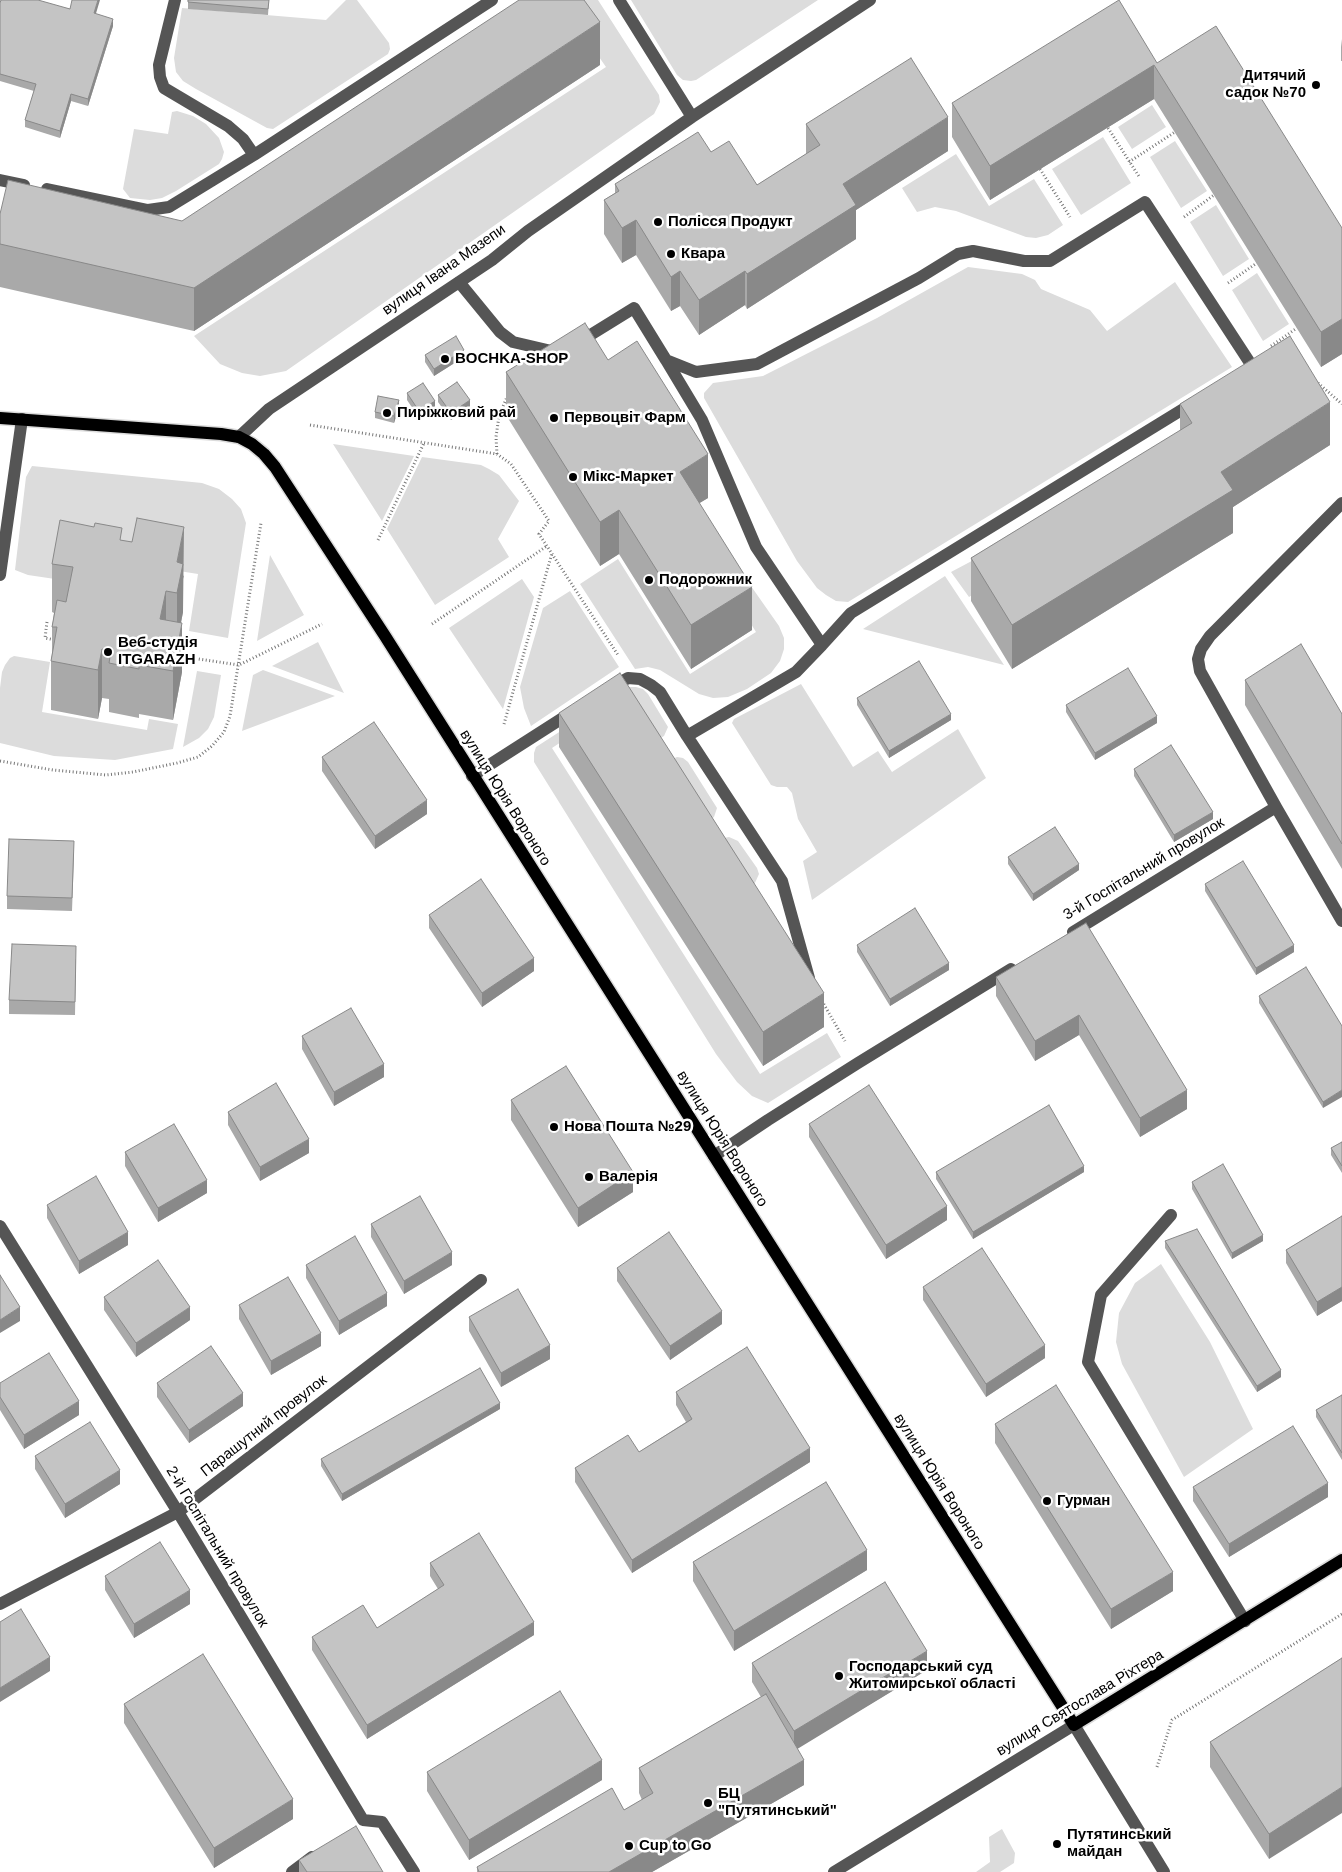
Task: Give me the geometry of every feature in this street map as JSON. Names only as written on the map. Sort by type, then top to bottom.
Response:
[{"type":"main road","points":[[0,418],[199,431],[239,437]]},
{"type":"main road","name":"вулиця Юрія Вороного","points":[[239,437],[252,444],[275,467],[385,636],[1074,1725]]},
{"type":"main road","name":"вулиця Святослава Ріхтера","points":[[1074,1725],[1342,1560]]},
{"type":"street","points":[[175,0],[159,65],[160,77],[164,88],[228,126],[243,139],[254,154]]},
{"type":"street","points":[[0,180],[148,210],[169,207],[492,0]]},
{"type":"street","points":[[619,0],[692,117]]},
{"type":"street","name":"вулиця Івана Мазепи","points":[[239,437],[269,410],[492,260],[528,231],[692,117],[870,0]]},
{"type":"street","points":[[666,360],[696,372],[757,364],[919,278],[958,254],[973,252],[1024,261],[1050,260],[1145,202],[1252,366],[1230,381]]},
{"type":"street","points":[[459,282],[500,332],[513,342],[561,353],[634,308],[702,420],[756,547],[822,645]]},
{"type":"street","points":[[687,736],[796,672],[851,614],[1206,395]]},
{"type":"street","points":[[0,575],[22,419]]},
{"type":"street","points":[[1342,503],[1210,636],[1198,659],[1200,671],[1342,921]]},
{"type":"street","points":[[601,693],[628,678],[640,679],[652,684],[660,692],[782,881],[809,978]]},
{"type":"street","points":[[472,776],[585,703]]},
{"type":"street","name":"3-й Госпітальний провулок","points":[[1059,940],[1276,807]]},
{"type":"street","points":[[714,1156],[858,1063],[1025,961]]},
{"type":"street","points":[[1171,1215],[1101,1295],[1088,1362],[1244,1621]]},
{"type":"street","name":"2-й Госпітальний провулок","points":[[0,1226],[178,1512],[360,1823],[382,1822],[414,1872]]},
{"type":"street","name":"Парашутний провулок","points":[[0,1604],[178,1512],[481,1280]]},
{"type":"street","name":"вулиця Святослава Ріхтера","points":[[834,1872],[1074,1725]]},
{"type":"street","name":"вулиця Юрія Вороного","points":[[1074,1725],[1164,1872]]},
{"type":"street","points":[[292,1872],[324,1849]]},
{"type":"path","points":[[1108,128],[1144,184],[1145,202]]},
{"type":"path","points":[[1129,162],[1175,132]]},
{"type":"path","points":[[1040,169],[1084,239]]},
{"type":"path","points":[[1164,231],[1214,196]]},
{"type":"path","points":[[1207,297],[1256,263]]},
{"type":"path","points":[[1249,360],[1297,328]]},
{"type":"path","points":[[1273,345],[1280,351]]},
{"type":"path","points":[[1314,380],[1342,404]]},
{"type":"path","points":[[497,454],[496,437],[499,416],[510,391]]},
{"type":"path","points":[[310,425],[497,454],[511,464],[549,521],[540,534],[634,679]]},
{"type":"path","points":[[378,540],[424,443]]},
{"type":"path","points":[[0,761],[53,770],[106,775],[133,772],[198,758],[212,746],[224,732],[230,716],[261,523]]},
{"type":"path","points":[[432,624],[548,546]]},
{"type":"path","points":[[502,732],[552,553]]},
{"type":"path","points":[[47,622],[45,638],[60,640]]},
{"type":"path","points":[[172,655],[239,664],[322,624]]},
{"type":"path","points":[[809,978],[858,1063]]},
{"type":"path","points":[[1157,1767],[1172,1720],[1342,1614]]},
{"type":"shaded area","points":[[346,0],[357,0],[389,43],[390,49],[388,54],[273,129],[267,128],[196,89],[183,81],[176,72],[174,58],[182,8],[326,20]]},
{"type":"shaded area","points":[[526,0],[598,0],[659,95],[660,102],[654,114],[286,371],[260,376],[242,373],[220,364],[194,336],[606,67],[565,8]]},
{"type":"shaded area","points":[[631,0],[818,0],[696,80],[691,81],[683,80],[677,75]]},
{"type":"shaded area","points":[[1152,105],[1166,127],[1132,149],[1118,127]]},
{"type":"shaded area","points":[[177,111],[193,116],[206,124],[219,138],[224,152],[222,159],[219,164],[162,198],[150,200],[130,198],[123,189],[134,129],[168,134],[172,112]]},
{"type":"shaded area","points":[[1103,137],[1131,183],[1081,215],[1052,169]]},
{"type":"shaded area","points":[[1175,141],[1207,191],[1181,208],[1150,157]]},
{"type":"shaded area","points":[[956,154],[989,206],[1034,179],[1063,225],[1048,235],[1036,238],[1026,237],[956,211],[935,207],[917,212],[902,188]]},
{"type":"shaded area","points":[[1216,205],[1249,259],[1223,276],[1190,222]]},
{"type":"shaded area","points":[[968,267],[1022,274],[1035,280],[1041,289],[1090,310],[1107,331],[1175,282],[1232,367],[848,602],[836,601],[817,588],[797,561],[704,398],[704,393],[713,383],[763,376],[877,318]]},
{"type":"shaded area","points":[[1257,273],[1289,324],[1263,341],[1232,290]]},
{"type":"shaded area","points":[[333,444],[414,456],[382,521]]},
{"type":"shaded area","points":[[422,457],[481,465],[499,475],[519,501],[498,539],[509,557],[435,605],[387,529]]},
{"type":"shaded area","points":[[32,466],[202,483],[219,489],[232,499],[241,509],[246,523],[228,638],[189,631],[198,574],[135,564],[55,579],[28,575],[15,570],[26,477]]},
{"type":"shaded area","points":[[1000,546],[1014,570],[969,597],[951,572]]},
{"type":"shaded area","points":[[270,555],[304,615],[257,641]]},
{"type":"shaded area","points":[[618,559],[690,674],[756,632],[730,590],[746,579],[779,626],[784,638],[784,649],[780,661],[771,673],[747,689],[728,697],[713,698],[699,694],[660,670],[648,667],[635,669],[580,584]]},
{"type":"shaded area","points":[[945,576],[1004,665],[863,629]]},
{"type":"shaded area","points":[[522,579],[534,597],[503,709],[449,628]]},
{"type":"shaded area","points":[[570,591],[619,667],[531,726],[524,708],[520,687],[543,608]]},
{"type":"shaded area","points":[[318,642],[344,693],[272,666]]},
{"type":"shaded area","points":[[14,656],[50,662],[42,712],[147,730],[149,719],[178,724],[173,749],[115,760],[54,756],[0,743],[0,688],[2,672],[10,658]]},
{"type":"shaded area","points":[[263,670],[335,696],[242,731],[253,675]]},
{"type":"shaded area","points":[[197,671],[221,675],[214,717],[208,729],[199,738],[183,747]]},
{"type":"shaded area","points":[[801,684],[853,767],[878,751],[892,772],[958,729],[986,778],[812,900],[803,861],[817,852],[798,819],[792,793],[787,787],[771,785],[732,723],[734,719]]},
{"type":"shaded area","points":[[629,687],[643,689],[648,694],[668,727],[664,736],[651,744],[623,701],[552,748],[760,1074],[827,1033],[841,1057],[768,1103],[752,1096],[737,1082],[716,1054],[534,762],[536,747]]},
{"type":"shaded area","points":[[677,757],[683,758],[688,762],[717,808],[714,817],[703,825],[670,760]]},
{"type":"shaded area","points":[[729,837],[738,841],[757,868],[759,874],[754,885],[724,838]]},
{"type":"shaded area","points":[[1161,1264],[1210,1342],[1253,1429],[1184,1477],[1122,1364],[1116,1342],[1119,1313],[1135,1283]]},
{"type":"shaded area","points":[[1002,1829],[1015,1853],[1014,1863],[1000,1872],[976,1872],[990,1862],[989,1837]]},
{"type":"building","points":[[1,0],[38,0],[70,9],[72,0],[98,0],[94,13],[113,19],[88,99],[71,94],[60,131],[25,120],[36,84],[0,74]]},
{"type":"building","points":[[188,0],[269,0],[268,9],[188,2]]},
{"type":"building","points":[[519,0],[584,0],[600,22],[194,288],[0,244],[0,214],[8,180],[182,221]]},
{"type":"building","points":[[1119,0],[1157,63],[1216,26],[1342,228],[1342,319],[1321,332],[1154,65],[990,166],[952,103]]},
{"type":"building","points":[[911,58],[948,117],[843,184],[856,205],[747,274],[745,271],[699,300],[680,271],[671,277],[636,220],[622,228],[604,200],[619,191],[615,184],[698,132],[711,152],[729,141],[757,185],[820,145],[806,124]]},
{"type":"building","points":[[585,323],[608,360],[637,341],[708,454],[680,472],[752,587],[691,625],[619,510],[600,522],[506,372]]},
{"type":"building","points":[[456,336],[464,350],[434,369],[425,355]]},
{"type":"building","points":[[1290,336],[1330,402],[1221,472],[1233,490],[1012,625],[971,558],[1192,423],[1180,404]]},
{"type":"building","points":[[457,382],[470,400],[451,413],[438,395]]},
{"type":"building","points":[[423,383],[435,401],[419,411],[407,393]]},
{"type":"building","points":[[378,396],[399,400],[394,416],[375,412]]},
{"type":"building","points":[[137,518],[184,527],[177,562],[183,564],[177,593],[166,591],[160,619],[182,623],[173,671],[139,665],[139,669],[109,663],[111,651],[102,649],[98,670],[51,661],[57,627],[52,627],[57,600],[66,602],[73,567],[52,564],[60,520],[94,527],[95,523],[122,528],[120,540],[132,542]]},
{"type":"building","points":[[1301,644],[1342,714],[1342,844],[1245,680]]},
{"type":"building","points":[[919,661],[951,714],[889,751],[857,698]]},
{"type":"building","points":[[1128,668],[1157,716],[1095,753],[1066,705]]},
{"type":"building","points":[[620,673],[824,993],[763,1032],[559,713]]},
{"type":"building","points":[[374,722],[427,800],[375,836],[322,757]]},
{"type":"building","points":[[1171,745],[1213,812],[1174,835],[1134,769]]},
{"type":"building","points":[[1055,827],[1079,864],[1033,894],[1008,857]]},
{"type":"building","points":[[9,839],[74,841],[72,898],[7,896]]},
{"type":"building","points":[[1243,861],[1294,945],[1256,968],[1205,884]]},
{"type":"building","points":[[481,879],[534,958],[482,993],[429,915]]},
{"type":"building","points":[[915,908],[949,963],[890,999],[857,945]]},
{"type":"building","points":[[1086,923],[1187,1090],[1140,1118],[1079,1015],[1035,1041],[996,977]]},
{"type":"building","points":[[12,944],[76,946],[75,1002],[9,1000]]},
{"type":"building","points":[[1306,967],[1342,1026],[1342,1090],[1323,1102],[1259,996]]},
{"type":"building","points":[[351,1008],[384,1064],[334,1092],[302,1036]]},
{"type":"building","points":[[566,1066],[633,1172],[578,1208],[511,1100]]},
{"type":"building","points":[[276,1083],[309,1139],[260,1167],[228,1112]]},
{"type":"building","points":[[869,1085],[947,1206],[886,1245],[809,1124]]},
{"type":"building","points":[[1049,1105],[1084,1166],[973,1232],[936,1172]]},
{"type":"building","points":[[174,1124],[207,1180],[158,1208],[125,1152]]},
{"type":"building","points":[[1342,1142],[1342,1166],[1331,1148]]},
{"type":"building","points":[[1223,1164],[1263,1235],[1232,1253],[1192,1182]]},
{"type":"building","points":[[96,1176],[128,1232],[79,1261],[47,1205]]},
{"type":"building","points":[[420,1196],[452,1252],[404,1281],[371,1224]]},
{"type":"building","points":[[1342,1216],[1342,1287],[1317,1302],[1286,1250]]},
{"type":"building","points":[[1197,1229],[1281,1370],[1257,1386],[1165,1241]]},
{"type":"building","points":[[669,1232],[722,1311],[670,1346],[617,1268]]},
{"type":"building","points":[[355,1236],[387,1293],[339,1321],[306,1265]]},
{"type":"building","points":[[982,1248],[1045,1345],[986,1384],[923,1287]]},
{"type":"building","points":[[158,1260],[190,1307],[136,1343],[104,1297]]},
{"type":"building","points":[[0,1275],[20,1307],[0,1320]]},
{"type":"building","points":[[288,1277],[321,1333],[271,1361],[239,1305]]},
{"type":"building","points":[[518,1289],[550,1345],[501,1373],[469,1317]]},
{"type":"building","points":[[211,1346],[243,1393],[189,1430],[157,1383]]},
{"type":"building","points":[[747,1347],[810,1448],[632,1560],[575,1468],[628,1435],[639,1452],[692,1419],[676,1392]]},
{"type":"building","points":[[49,1353],[79,1401],[24,1435],[0,1397],[0,1383]]},
{"type":"building","points":[[480,1368],[500,1403],[342,1494],[321,1459]]},
{"type":"building","points":[[1056,1385],[1173,1572],[1111,1609],[995,1424]]},
{"type":"building","points":[[1342,1395],[1342,1453],[1316,1410]]},
{"type":"building","points":[[90,1422],[120,1470],[65,1504],[35,1456]]},
{"type":"building","points":[[1293,1426],[1328,1483],[1229,1544],[1193,1487]]},
{"type":"building","points":[[826,1482],[867,1550],[734,1631],[693,1562]]},
{"type":"building","points":[[479,1533],[534,1622],[367,1725],[312,1637],[363,1605],[377,1628],[444,1585],[430,1563]]},
{"type":"building","points":[[160,1542],[190,1590],[134,1624],[105,1576]]},
{"type":"building","name":"Господарський суд Житомирської області","points":[[885,1582],[927,1651],[794,1731],[752,1663]]},
{"type":"building","points":[[21,1609],[50,1657],[0,1688],[0,1622]]},
{"type":"building","points":[[203,1654],[293,1799],[214,1848],[124,1704]]},
{"type":"building","points":[[1342,1658],[1342,1787],[1269,1834],[1210,1742]]},
{"type":"building","points":[[560,1691],[602,1760],[469,1840],[427,1772]]},
{"type":"building","name":"БЦ \"Путятинський\"","points":[[766,1694],[804,1760],[609,1872],[479,1872],[477,1867],[612,1788],[624,1810],[653,1793],[639,1768]]},
{"type":"building","points":[[356,1826],[383,1872],[307,1872],[299,1860]]},
{"type":"place","name":"Дитячий садок №70","points":[[1316,85]]},
{"type":"place","name":"Полісся Продукт","points":[[658,222]]},
{"type":"place","name":"Квара","points":[[671,254]]},
{"type":"place","name":"BOCHKA-SHOP","points":[[445,359]]},
{"type":"place","name":"Пиріжковий рай","points":[[387,413]]},
{"type":"place","name":"Первоцвіт Фарм","points":[[554,418]]},
{"type":"place","name":"Мікс-Маркет","points":[[573,477]]},
{"type":"place","name":"Подорожник","points":[[649,580]]},
{"type":"place","name":"Веб-студія ITGARAZH","points":[[108,652]]},
{"type":"place","name":"Нова Пошта №29","points":[[554,1127]]},
{"type":"place","name":"Валерія","points":[[589,1177]]},
{"type":"place","name":"Гурман","points":[[1047,1501]]},
{"type":"place","name":"Господарський суд Житомирської області","points":[[839,1676]]},
{"type":"place","name":"БЦ \"Путятинський\"","points":[[708,1803]]},
{"type":"place","name":"Путятинський майдан","points":[[1057,1844]]},
{"type":"place","name":"Cup to Go","points":[[629,1846]]}]
